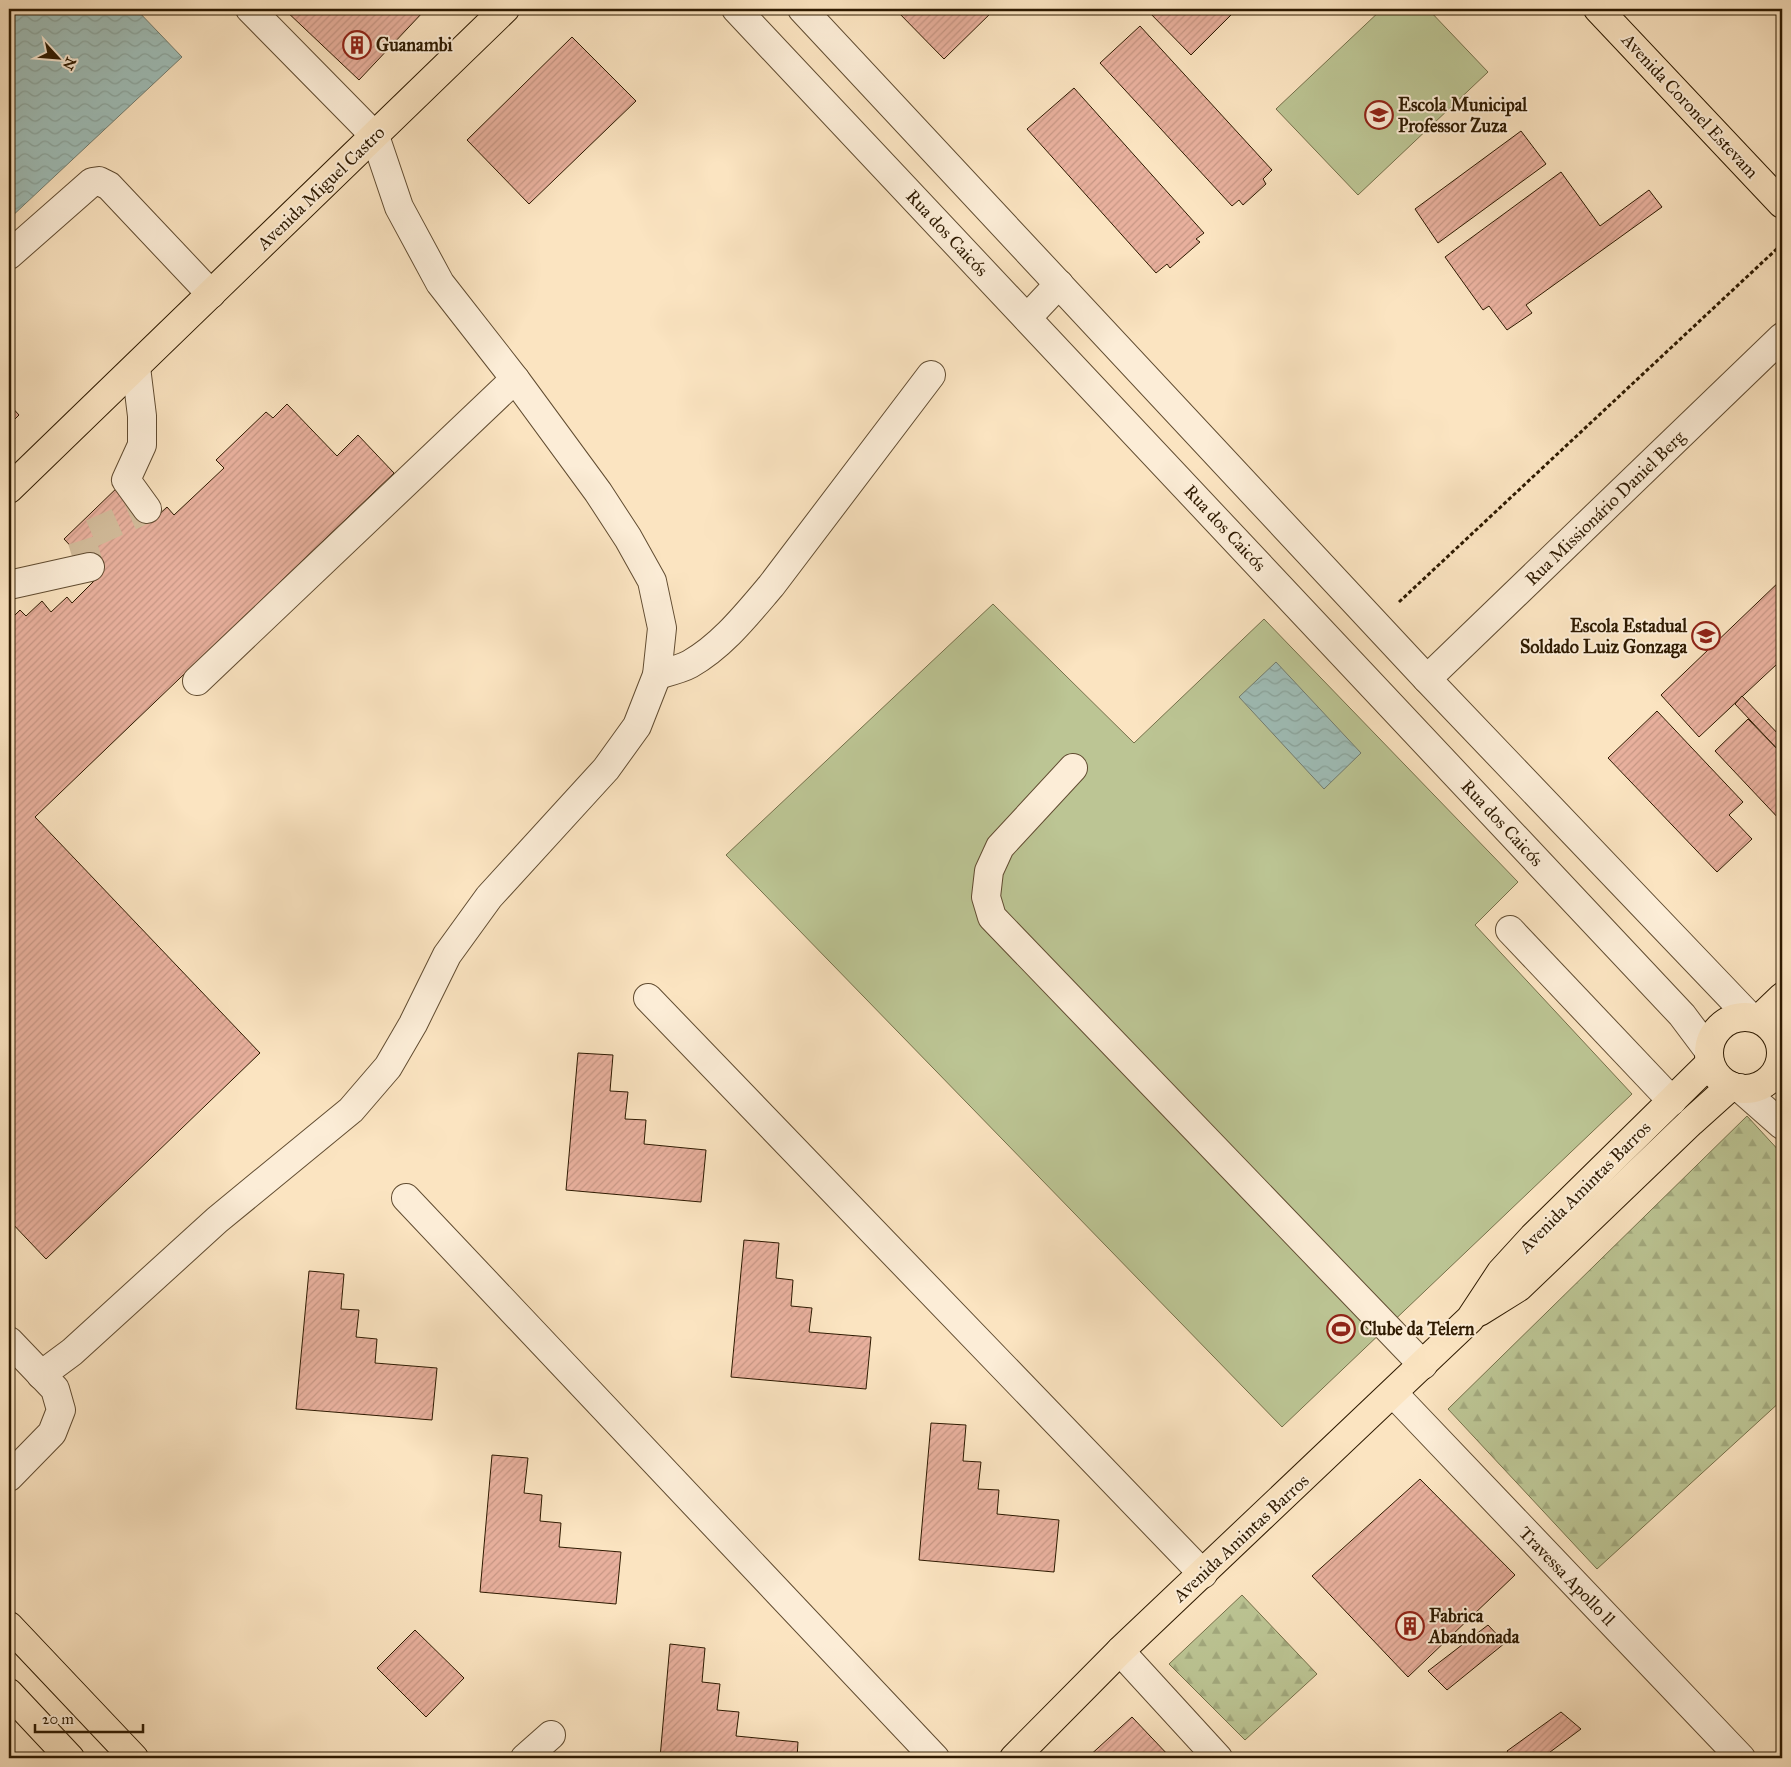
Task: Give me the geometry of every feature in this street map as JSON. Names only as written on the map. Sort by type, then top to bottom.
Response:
[{"type":"main road","name":"Avenida Miguel Castro","points":[[9,490],[505,9]]},
{"type":"main road","name":"Avenida Coronel Estevam","points":[[1598,9],[1778,191]]},
{"type":"main road","points":[[1754,1018],[1782,997]]},
{"type":"main road","points":[[1735,1018],[1754,1018],[1772,1029],[1781,1046],[1779,1066],[1770,1079],[1756,1087],[1736,1087],[1722,1081],[1715,1073],[1710,1057],[1712,1037],[1722,1025],[1735,1018]]},
{"type":"main road","name":"Avenida Amintas Barros","points":[[1470,1319],[1501,1272],[1533,1237],[1672,1101],[1710,1057]]},
{"type":"main road","name":"Avenida Amintas Barros","points":[[1014,1758],[1120,1651],[1470,1319],[1519,1287],[1690,1122],[1736,1087]]},
{"type":"main road","points":[[9,1626],[134,1758]]},
{"type":"main road","points":[[9,1693],[70,1758]]},
{"type":"street","points":[[41,1375],[72,1352],[217,1220],[351,1110],[388,1067],[413,1024],[448,955],[488,897],[606,769],[637,726],[657,675],[662,628],[652,581],[628,538],[598,492],[515,379],[440,283],[399,207],[375,136],[250,9]]},
{"type":"street","name":"Rua dos Caicós","points":[[736,9],[1682,1015],[1710,1057]]},
{"type":"street","points":[[802,9],[1427,679],[1754,1018]]},
{"type":"street","points":[[9,255],[92,182],[99,181],[109,186],[212,294]]},
{"type":"street","points":[[1027,318],[1059,284]]},
{"type":"street","name":"Rua Missionário Daniel Berg","points":[[1427,679],[1782,337]]},
{"type":"street","points":[[136,367],[142,416],[142,445],[126,480],[147,509]]},
{"type":"street","points":[[657,675],[690,664],[719,643],[743,619],[771,586],[931,375]]},
{"type":"street","points":[[197,681],[515,379]]},
{"type":"street","points":[[9,585],[90,567]]},
{"type":"street","points":[[1073,768],[1000,847],[989,871],[986,897],[992,917],[1423,1365]]},
{"type":"street","points":[[1510,930],[1672,1101]]},
{"type":"street","points":[[648,998],[1203,1574]]},
{"type":"street","points":[[1736,1087],[1782,1125]]},
{"type":"street","points":[[406,1198],[935,1758]]},
{"type":"street","points":[[9,1477],[52,1433],[61,1410],[55,1389],[12,1351]]},
{"type":"street","name":"Travessa Apollo ll","points":[[1393,1393],[1741,1758]]},
{"type":"street","points":[[1120,1651],[1218,1758]]},
{"type":"street","points":[[525,1758],[551,1735]]},
{"type":"path","points":[[1376,623],[1782,244]]},
{"type":"green space","points":[[1382,9],[1428,9],[1488,72],[1358,195],[1276,109]]},
{"type":"green space","points":[[993,604],[1134,743],[1264,619],[1518,882],[1475,925],[1632,1094],[1282,1427],[726,855]]},
{"type":"green space","points":[[1747,1116],[1782,1154],[1782,1400],[1597,1569],[1448,1409]]},
{"type":"green space","points":[[1242,1595],[1317,1674],[1245,1740],[1169,1664]]},
{"type":"water","points":[[9,9],[136,9],[182,57],[9,219]]},
{"type":"water","points":[[1276,662],[1361,753],[1324,789],[1239,697]]},
{"type":"building","name":"Guanambi","points":[[284,9],[422,9],[424,11],[359,80]]},
{"type":"building","points":[[895,9],[995,9],[944,59]]},
{"type":"building","points":[[1146,9],[1225,9],[1231,15],[1191,55]]},
{"type":"building","points":[[1140,26],[1272,170],[1263,179],[1266,184],[1243,205],[1239,200],[1232,206],[1100,63]]},
{"type":"building","points":[[572,37],[636,101],[529,204],[467,140]]},
{"type":"building","points":[[1074,88],[1204,233],[1196,239],[1200,242],[1170,268],[1167,264],[1156,273],[1027,129]]},
{"type":"building","points":[[1521,131],[1546,164],[1438,243],[1415,209]]},
{"type":"building","points":[[1561,172],[1600,226],[1649,190],[1662,207],[1526,305],[1532,313],[1507,330],[1489,306],[1483,310],[1445,257]]},
{"type":"building","points":[[9,404],[19,415],[9,425]]},
{"type":"building","points":[[287,404],[337,456],[358,435],[394,473],[35,817],[260,1053],[46,1259],[9,1220],[9,621],[20,610],[26,616],[42,601],[51,612],[67,597],[72,603],[99,576],[64,539],[122,483],[155,518],[167,507],[174,515],[224,468],[216,460],[266,412],[273,418]]},
{"type":"building","points":[[1782,579],[1782,670],[1777,664],[1699,737],[1661,695]]},
{"type":"building","points":[[1742,696],[1782,738],[1782,754],[1735,704]]},
{"type":"building","points":[[1657,711],[1743,802],[1729,815],[1752,839],[1717,872],[1608,758]]},
{"type":"building","points":[[1748,719],[1782,754],[1782,822],[1715,751]]},
{"type":"building","points":[[578,1053],[613,1055],[610,1091],[628,1092],[625,1119],[646,1120],[644,1144],[706,1150],[701,1202],[566,1190]]},
{"type":"building","points":[[744,1240],[779,1243],[776,1278],[793,1280],[791,1306],[812,1308],[809,1332],[871,1337],[866,1389],[731,1377]]},
{"type":"building","points":[[309,1271],[344,1274],[341,1309],[359,1310],[356,1337],[377,1339],[375,1363],[437,1368],[432,1420],[296,1409]]},
{"type":"building","points":[[931,1423],[966,1425],[963,1461],[981,1462],[978,1489],[999,1490],[997,1514],[1059,1520],[1054,1572],[919,1560]]},
{"type":"building","points":[[492,1455],[528,1458],[524,1493],[542,1495],[540,1521],[561,1523],[559,1547],[621,1552],[616,1604],[480,1592]]},
{"type":"building","name":"Fabrica Abandonada","points":[[1420,1479],[1515,1575],[1408,1677],[1312,1576]]},
{"type":"building","points":[[1488,1625],[1505,1643],[1447,1690],[1428,1671]]},
{"type":"building","points":[[415,1630],[464,1678],[426,1717],[377,1668]]},
{"type":"building","points":[[670,1644],[705,1648],[702,1682],[720,1684],[717,1710],[739,1712],[736,1736],[798,1742],[797,1758],[660,1758]]},
{"type":"building","points":[[1561,1712],[1581,1729],[1542,1758],[1512,1758],[1507,1751]]},
{"type":"building","points":[[1132,1717],[1171,1758],[1087,1758]]},
{"type":"tunnel","points":[[90,567],[81,538],[147,509]]},
{"type":"place","name":"Guanambi","points":[[357,45]]},
{"type":"place","name":"Escola Municipal Professor Zuza","points":[[1379,115]]},
{"type":"place","name":"Escola Estadual Soldado Luiz Gonzaga","points":[[1706,636]]},
{"type":"place","name":"Clube da Telern","points":[[1341,1329]]},
{"type":"place","name":"Fabrica Abandonada","points":[[1410,1626]]}]
